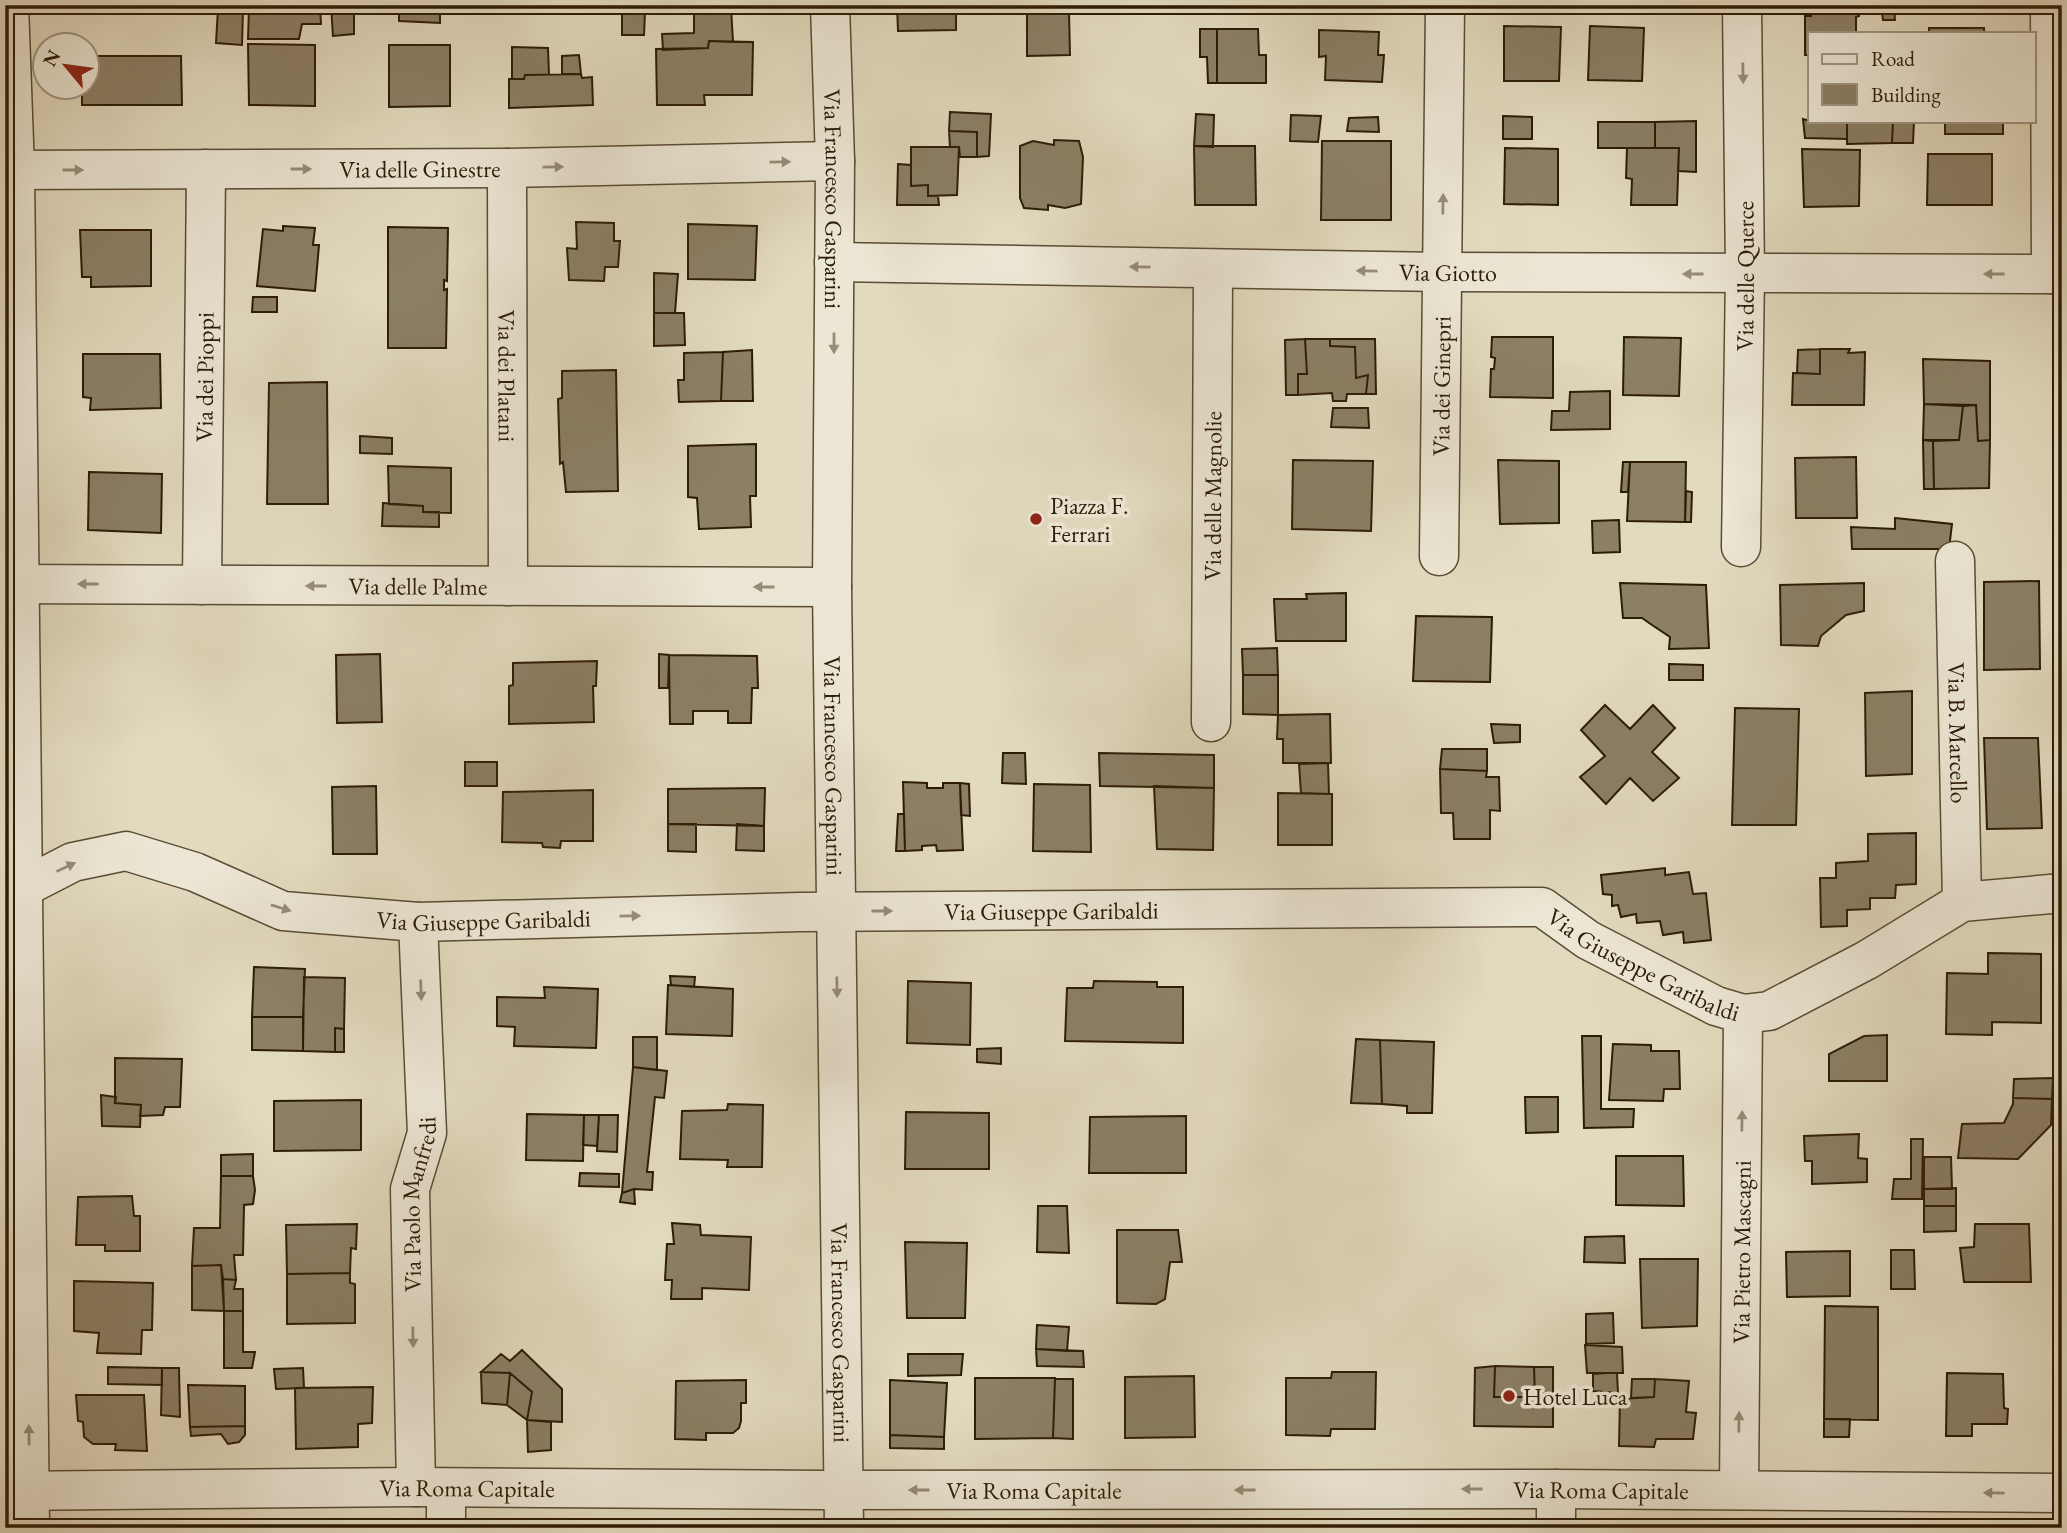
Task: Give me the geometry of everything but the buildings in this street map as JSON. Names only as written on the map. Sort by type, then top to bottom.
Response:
[{"type":"street","points":[[9,5],[13,893],[22,1503]]},
{"type":"street","name":"Via Francesco Gasparini","points":[[830,5],[835,161],[832,587],[844,1528]]},
{"type":"street","name":"Via dei Ginepri","points":[[1439,556],[1446,5]]},
{"type":"street","name":"Via delle Querce","points":[[1741,547],[1745,274],[1742,5]]},
{"type":"street","points":[[2050,5],[2056,274]]},
{"type":"street","name":"Via delle Ginestre","points":[[10,170],[507,168],[835,161]]},
{"type":"street","name":"Via dei Platani","points":[[507,168],[508,586]]},
{"type":"street","name":"Via dei Pioppi","points":[[202,585],[206,169]]},
{"type":"street","name":"Via Giotto","points":[[834,262],[1443,272],[2056,274]]},
{"type":"street","name":"Via delle Magnolie","points":[[1211,722],[1213,269]]},
{"type":"street","name":"Via B. Marcello","points":[[1955,561],[1962,902]]},
{"type":"street","name":"Via delle Palme","points":[[12,584],[832,587]]},
{"type":"street","name":"Via Giuseppe Garibaldi","points":[[13,893],[73,862],[125,851],[195,872],[283,911],[418,922],[836,911],[1542,907],[1588,940],[1716,1006],[1743,1014],[1769,1011],[1781,1005],[1867,960],[1962,902],[2062,893]]},
{"type":"street","name":"Via Paolo Manfredi","points":[[418,922],[427,1133],[410,1189],[431,1488],[446,1528]]},
{"type":"street","name":"Via Pietro Mascagni","points":[[1739,1490],[1743,1014]]},
{"type":"street","name":"Via Roma Capitale","points":[[22,1503],[431,1488],[1556,1489],[2062,1493]]},
{"type":"street","points":[[1556,1489],[1556,1528]]},
{"type":"place","name":"Piazza F. Ferrari","points":[[1036,519]]},
{"type":"place","name":"Hotel Luca","points":[[1509,1396]]}]
